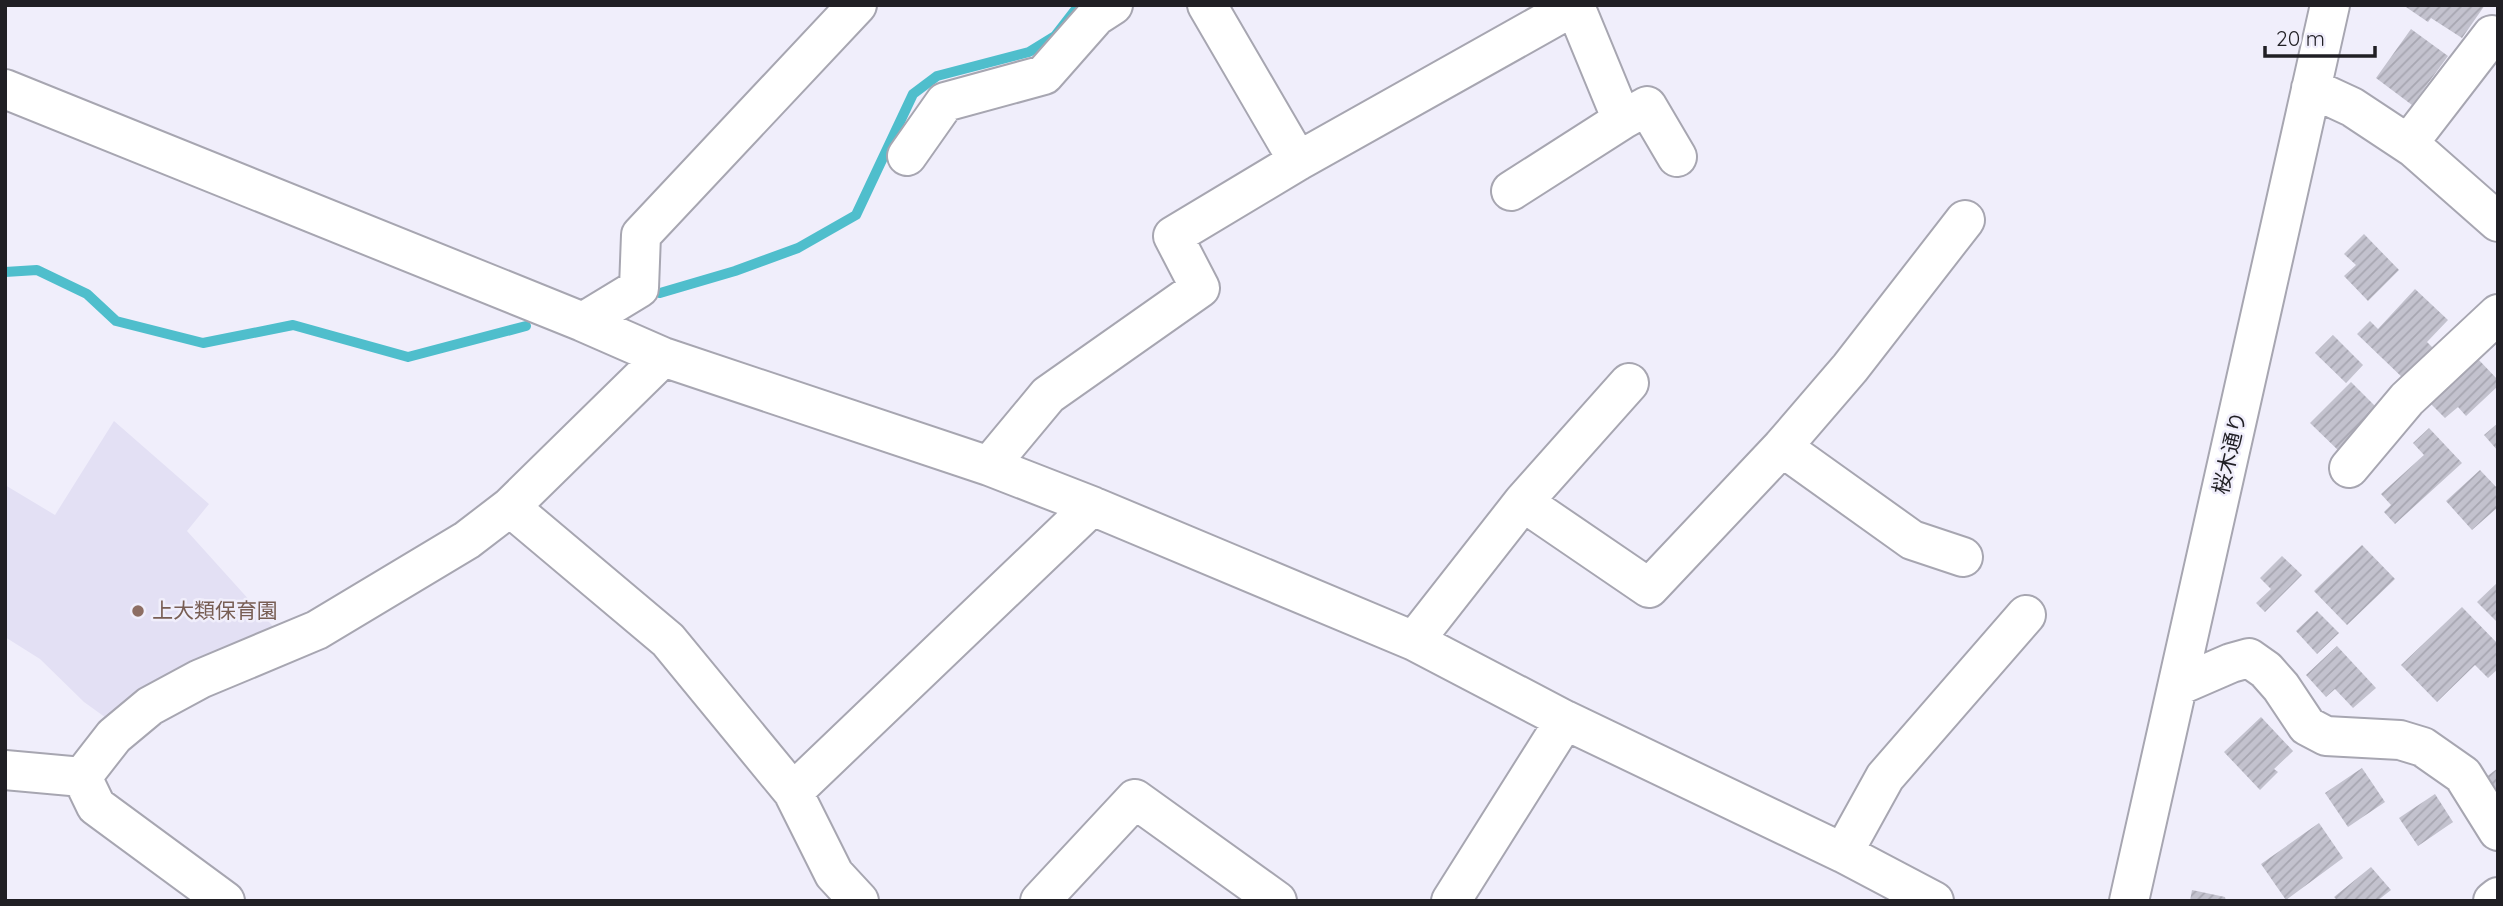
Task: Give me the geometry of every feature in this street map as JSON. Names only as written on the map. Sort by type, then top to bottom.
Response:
[{"type":"street","points":[[583,322],[639,288],[640,236],[857,5]]},
{"type":"street","points":[[907,156],[945,102],[1044,75],[1096,16],[1113,5]]},
{"type":"street","points":[[1208,5],[1298,161]]},
{"type":"street","name":"桜木通り","points":[[2129,901],[2330,5]]},
{"type":"street","points":[[989,466],[1048,395],[1200,288],[1173,236],[1298,161],[1576,6],[1622,120]]},
{"type":"street","points":[[2407,144],[2492,35]]},
{"type":"street","points":[[2311,88],[2352,107],[2407,144],[2498,222]]},
{"type":"street","points":[[5,89],[583,322],[663,357],[989,466],[1414,641],[1565,720],[1843,853],[1934,901]]},
{"type":"street","points":[[1511,191],[1647,106],[1677,157]]},
{"type":"street","points":[[1523,502],[1649,588],[1782,447],[1850,368],[1965,220]]},
{"type":"street","points":[[2348,468],[2407,399],[2498,314]]},
{"type":"street","points":[[82,777],[114,736],[150,706],[200,678],[317,630],[467,540],[510,507],[663,357]]},
{"type":"street","points":[[1414,641],[1523,502],[1629,383]]},
{"type":"street","points":[[1782,447],[1912,540],[1963,557]]},
{"type":"street","points":[[793,792],[1091,506]]},
{"type":"street","points":[[510,507],[668,639],[793,792],[834,874],[859,901]]},
{"type":"street","points":[[1843,853],[1885,776],[2026,615]]},
{"type":"street","points":[[2179,686],[2249,658],[2266,670],[2281,687],[2307,726],[2326,736],[2400,740],[2423,747],[2463,775],[2498,831]]},
{"type":"street","points":[[1451,901],[1565,720]]},
{"type":"street","points":[[5,770],[82,777]]},
{"type":"street","points":[[82,777],[96,806],[225,901]]},
{"type":"street","points":[[1040,901],[1135,799],[1277,901]]},
{"type":"street","points":[[2493,901],[2498,897]]},
{"type":"shaded area","points":[[114,421],[209,504],[187,531],[278,632],[109,720],[84,702],[40,659],[5,637],[5,485],[55,515]]},
{"type":"building","points":[[2403,5],[2485,5],[2462,38],[2431,18],[2428,22]]},
{"type":"building","points":[[2411,29],[2448,56],[2412,105],[2376,78]]},
{"type":"building","points":[[2364,234],[2399,270],[2368,301],[2344,276],[2356,265],[2344,254]]},
{"type":"building","points":[[2415,289],[2448,320],[2427,342],[2435,350],[2406,381],[2357,334],[2370,321],[2378,329]]},
{"type":"building","points":[[2333,335],[2363,365],[2346,383],[2315,353]]},
{"type":"building","points":[[2478,359],[2498,380],[2498,386],[2466,416],[2458,407],[2445,418],[2431,404]]},
{"type":"building","points":[[2351,382],[2381,412],[2341,453],[2310,423]]},
{"type":"building","points":[[2498,423],[2498,451],[2484,435]]},
{"type":"building","points":[[2429,428],[2462,463],[2395,524],[2384,512],[2391,505],[2381,494],[2424,455],[2413,443]]},
{"type":"building","points":[[2480,470],[2498,489],[2498,507],[2472,530],[2446,501]]},
{"type":"building","points":[[2362,545],[2395,579],[2347,625],[2314,591]]},
{"type":"building","points":[[2282,556],[2302,575],[2265,612],[2256,603],[2271,589],[2260,578]]},
{"type":"building","points":[[2498,582],[2498,623],[2477,602]]},
{"type":"building","points":[[2462,607],[2498,644],[2498,669],[2488,678],[2475,665],[2437,702],[2401,665]]},
{"type":"building","points":[[2317,611],[2339,633],[2317,654],[2296,631]]},
{"type":"building","points":[[2337,646],[2376,688],[2353,708],[2335,689],[2326,697],[2306,675]]},
{"type":"building","points":[[2261,717],[2293,751],[2274,769],[2278,772],[2260,790],[2224,752]]},
{"type":"building","points":[[2362,768],[2385,802],[2348,827],[2325,793]]},
{"type":"building","points":[[2498,768],[2498,795],[2485,778]]},
{"type":"building","points":[[2435,794],[2453,822],[2418,846],[2399,818]]},
{"type":"building","points":[[2319,823],[2343,858],[2286,900],[2261,864]]},
{"type":"building","points":[[2371,867],[2391,890],[2377,901],[2338,901],[2334,897]]},
{"type":"building","points":[[2192,890],[2225,897],[2226,901],[2190,901]]},
{"type":"waterway","points":[[660,293],[735,271],[798,248],[856,215],[913,94],[937,76],[1029,52],[1055,36],[1079,5]]},
{"type":"waterway","points":[[5,272],[37,270],[87,294],[116,321],[203,343],[293,325],[408,357],[526,326]]},
{"type":"place","name":"上大類保育園","points":[[138,611]]}]
